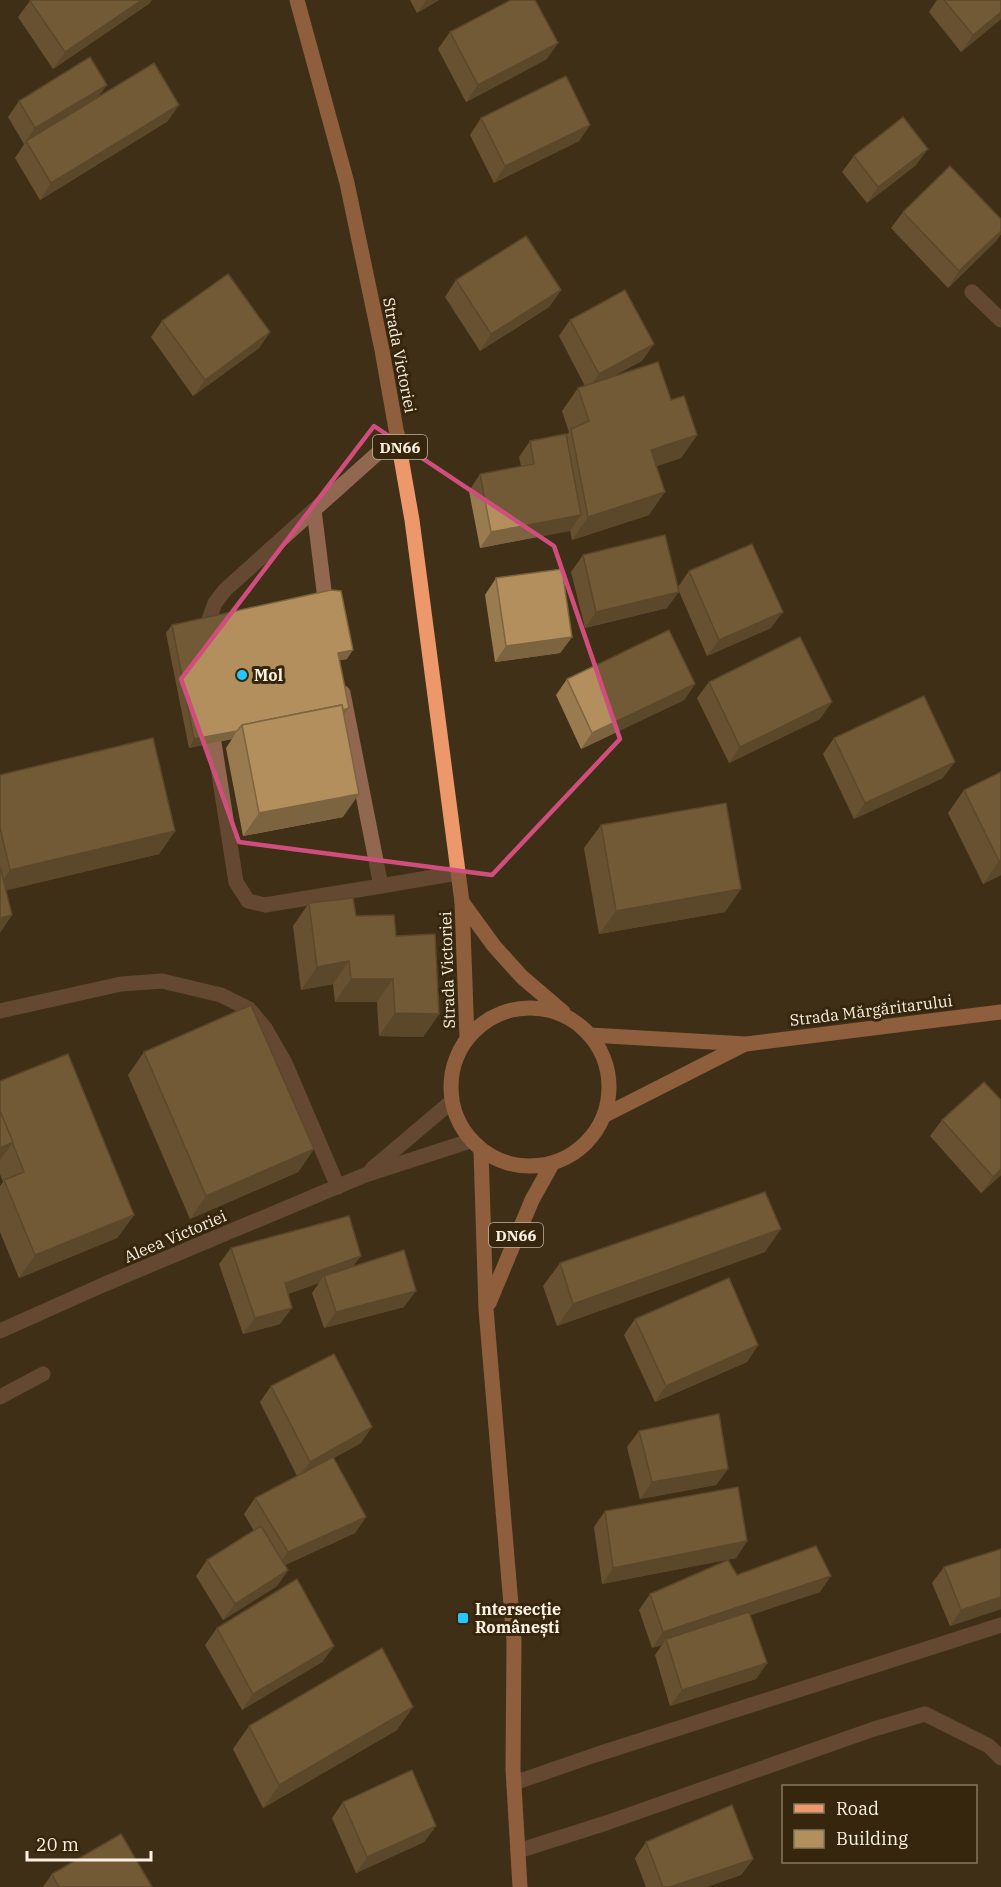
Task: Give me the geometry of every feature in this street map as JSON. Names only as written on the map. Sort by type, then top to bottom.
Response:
[{"type":"main road","name":"Strada Victoriei","points":[[297,0],[347,183],[398,435],[412,520],[462,902],[467,1038]]},
{"type":"main road","name":"Strada Victoriei","points":[[462,902],[494,946],[515,969],[567,1016]]},
{"type":"main road","name":"DN66","points":[[541,1008],[567,1016],[590,1035],[605,1059],[610,1087],[605,1115],[593,1136],[575,1153],[552,1164],[527,1167],[503,1163],[476,1146],[458,1123],[451,1102],[450,1079],[455,1058],[467,1038],[487,1019],[514,1009],[541,1008]]},
{"type":"main road","name":"Strada Mărgăritarului","points":[[590,1035],[746,1044],[1001,1012]]},
{"type":"main road","name":"Strada Mărgăritarului","points":[[605,1115],[746,1044]]},
{"type":"main road","name":"DN66","points":[[476,1146],[486,1309],[514,1640],[514,1783],[520,1887]]},
{"type":"main road","name":"DN66","points":[[486,1309],[532,1200],[552,1164]]},
{"type":"street","points":[[972,292],[1001,320]]},
{"type":"street","points":[[207,625],[215,603],[225,590],[398,435]]},
{"type":"street","points":[[314,510],[325,599]]},
{"type":"street","points":[[342,683],[381,886]]},
{"type":"street","points":[[214,743],[236,882],[248,901],[265,905],[457,873]]},
{"type":"street","points":[[0,1011],[121,984],[162,981],[221,995],[249,1009],[265,1028],[285,1063],[338,1187]]},
{"type":"street","name":"Aleea Victoriei","points":[[365,1175],[451,1102]]},
{"type":"street","name":"Aleea Victoriei","points":[[0,1331],[105,1284],[365,1175],[476,1146]]},
{"type":"street","points":[[0,1397],[43,1374]]},
{"type":"street","points":[[514,1783],[606,1751],[1001,1624]]},
{"type":"street","points":[[518,1851],[606,1823],[874,1729],[925,1714],[989,1746],[1001,1758]]},
{"type":"highlighted area","points":[[374,426],[554,546],[620,739],[492,875],[239,842],[181,679]]},
{"type":"building","points":[[31,0],[142,0],[65,52]]},
{"type":"building","points":[[511,0],[535,0],[558,43],[478,85],[450,32]]},
{"type":"building","points":[[944,0],[1001,0],[1001,12],[973,35]]},
{"type":"building","points":[[90,57],[107,85],[35,128],[19,101]]},
{"type":"building","points":[[154,63],[179,105],[51,183],[26,141]]},
{"type":"building","points":[[566,76],[590,125],[505,166],[481,118]]},
{"type":"building","points":[[903,117],[928,149],[878,187],[854,156]]},
{"type":"building","points":[[950,166],[1001,219],[1001,231],[959,271],[903,212]]},
{"type":"building","points":[[526,236],[561,290],[491,334],[456,280]]},
{"type":"building","points":[[228,274],[270,332],[205,380],[162,321]]},
{"type":"building","points":[[625,290],[654,344],[599,374],[570,320]]},
{"type":"building","points":[[658,362],[671,400],[684,396],[697,435],[651,450],[665,492],[588,517],[571,429],[589,421],[578,388]]},
{"type":"building","points":[[566,434],[581,515],[491,532],[480,474],[534,464],[530,441]]},
{"type":"building","points":[[665,535],[679,592],[596,612],[583,555]]},
{"type":"building","points":[[752,544],[783,612],[719,640],[689,571]]},
{"type":"building","points":[[562,569],[572,637],[506,646],[496,578]]},
{"type":"building","points":[[331,590],[341,591],[353,650],[338,653],[349,708],[343,710],[342,705],[242,725],[237,731],[194,739],[172,625]]},
{"type":"building","points":[[669,630],[695,684],[592,733],[567,679]]},
{"type":"building","points":[[800,637],[832,702],[740,747],[709,682]]},
{"type":"building","points":[[924,696],[955,762],[865,803],[834,738]]},
{"type":"building","points":[[342,705],[359,794],[259,813],[242,725]]},
{"type":"building","points":[[153,738],[175,831],[10,870],[0,828],[0,775]]},
{"type":"building","points":[[1001,772],[1001,860],[999,861],[964,790]]},
{"type":"building","points":[[726,803],[741,889],[616,911],[601,825]]},
{"type":"building","points":[[0,866],[12,915],[0,918]]},
{"type":"building","points":[[353,898],[356,916],[394,915],[396,936],[435,934],[439,1014],[395,1013],[393,979],[351,979],[349,961],[317,967],[309,903]]},
{"type":"building","points":[[251,1005],[314,1149],[206,1196],[144,1052]]},
{"type":"building","points":[[68,1054],[134,1215],[35,1255],[4,1180],[24,1172],[0,1111],[0,1081]]},
{"type":"building","points":[[984,1082],[1001,1100],[1001,1169],[993,1177],[942,1120]]},
{"type":"building","points":[[0,1111],[13,1142],[0,1148]]},
{"type":"building","points":[[765,1192],[781,1229],[573,1304],[560,1263]]},
{"type":"building","points":[[349,1216],[361,1256],[285,1283],[292,1308],[255,1318],[231,1248]]},
{"type":"building","points":[[404,1250],[416,1291],[336,1312],[324,1276]]},
{"type":"building","points":[[729,1278],[758,1345],[666,1386],[635,1319]]},
{"type":"building","points":[[334,1354],[372,1427],[310,1462],[271,1386]]},
{"type":"building","points":[[719,1414],[728,1469],[652,1482],[639,1431]]},
{"type":"building","points":[[333,1457],[366,1517],[288,1552],[255,1498]]},
{"type":"building","points":[[738,1487],[747,1541],[613,1568],[605,1511]]},
{"type":"building","points":[[261,1526],[288,1570],[235,1604],[207,1560]]},
{"type":"building","points":[[816,1546],[831,1576],[663,1632],[650,1594],[728,1560],[737,1575]]},
{"type":"building","points":[[1001,1549],[1001,1597],[961,1610],[944,1567]]},
{"type":"building","points":[[297,1579],[334,1646],[253,1694],[217,1628]]},
{"type":"building","points":[[749,1612],[767,1663],[682,1690],[666,1639]]},
{"type":"building","points":[[382,1648],[413,1707],[279,1785],[249,1726]]},
{"type":"building","points":[[412,1770],[436,1826],[367,1857],[343,1802]]},
{"type":"building","points":[[732,1805],[753,1859],[670,1887],[663,1887],[646,1842]]},
{"type":"building","points":[[121,1834],[152,1887],[59,1887],[52,1874]]},
{"type":"place","name":"Mol","points":[[242,675]]},
{"type":"place","name":"Intersecție Românești","points":[[463,1618]]}]
